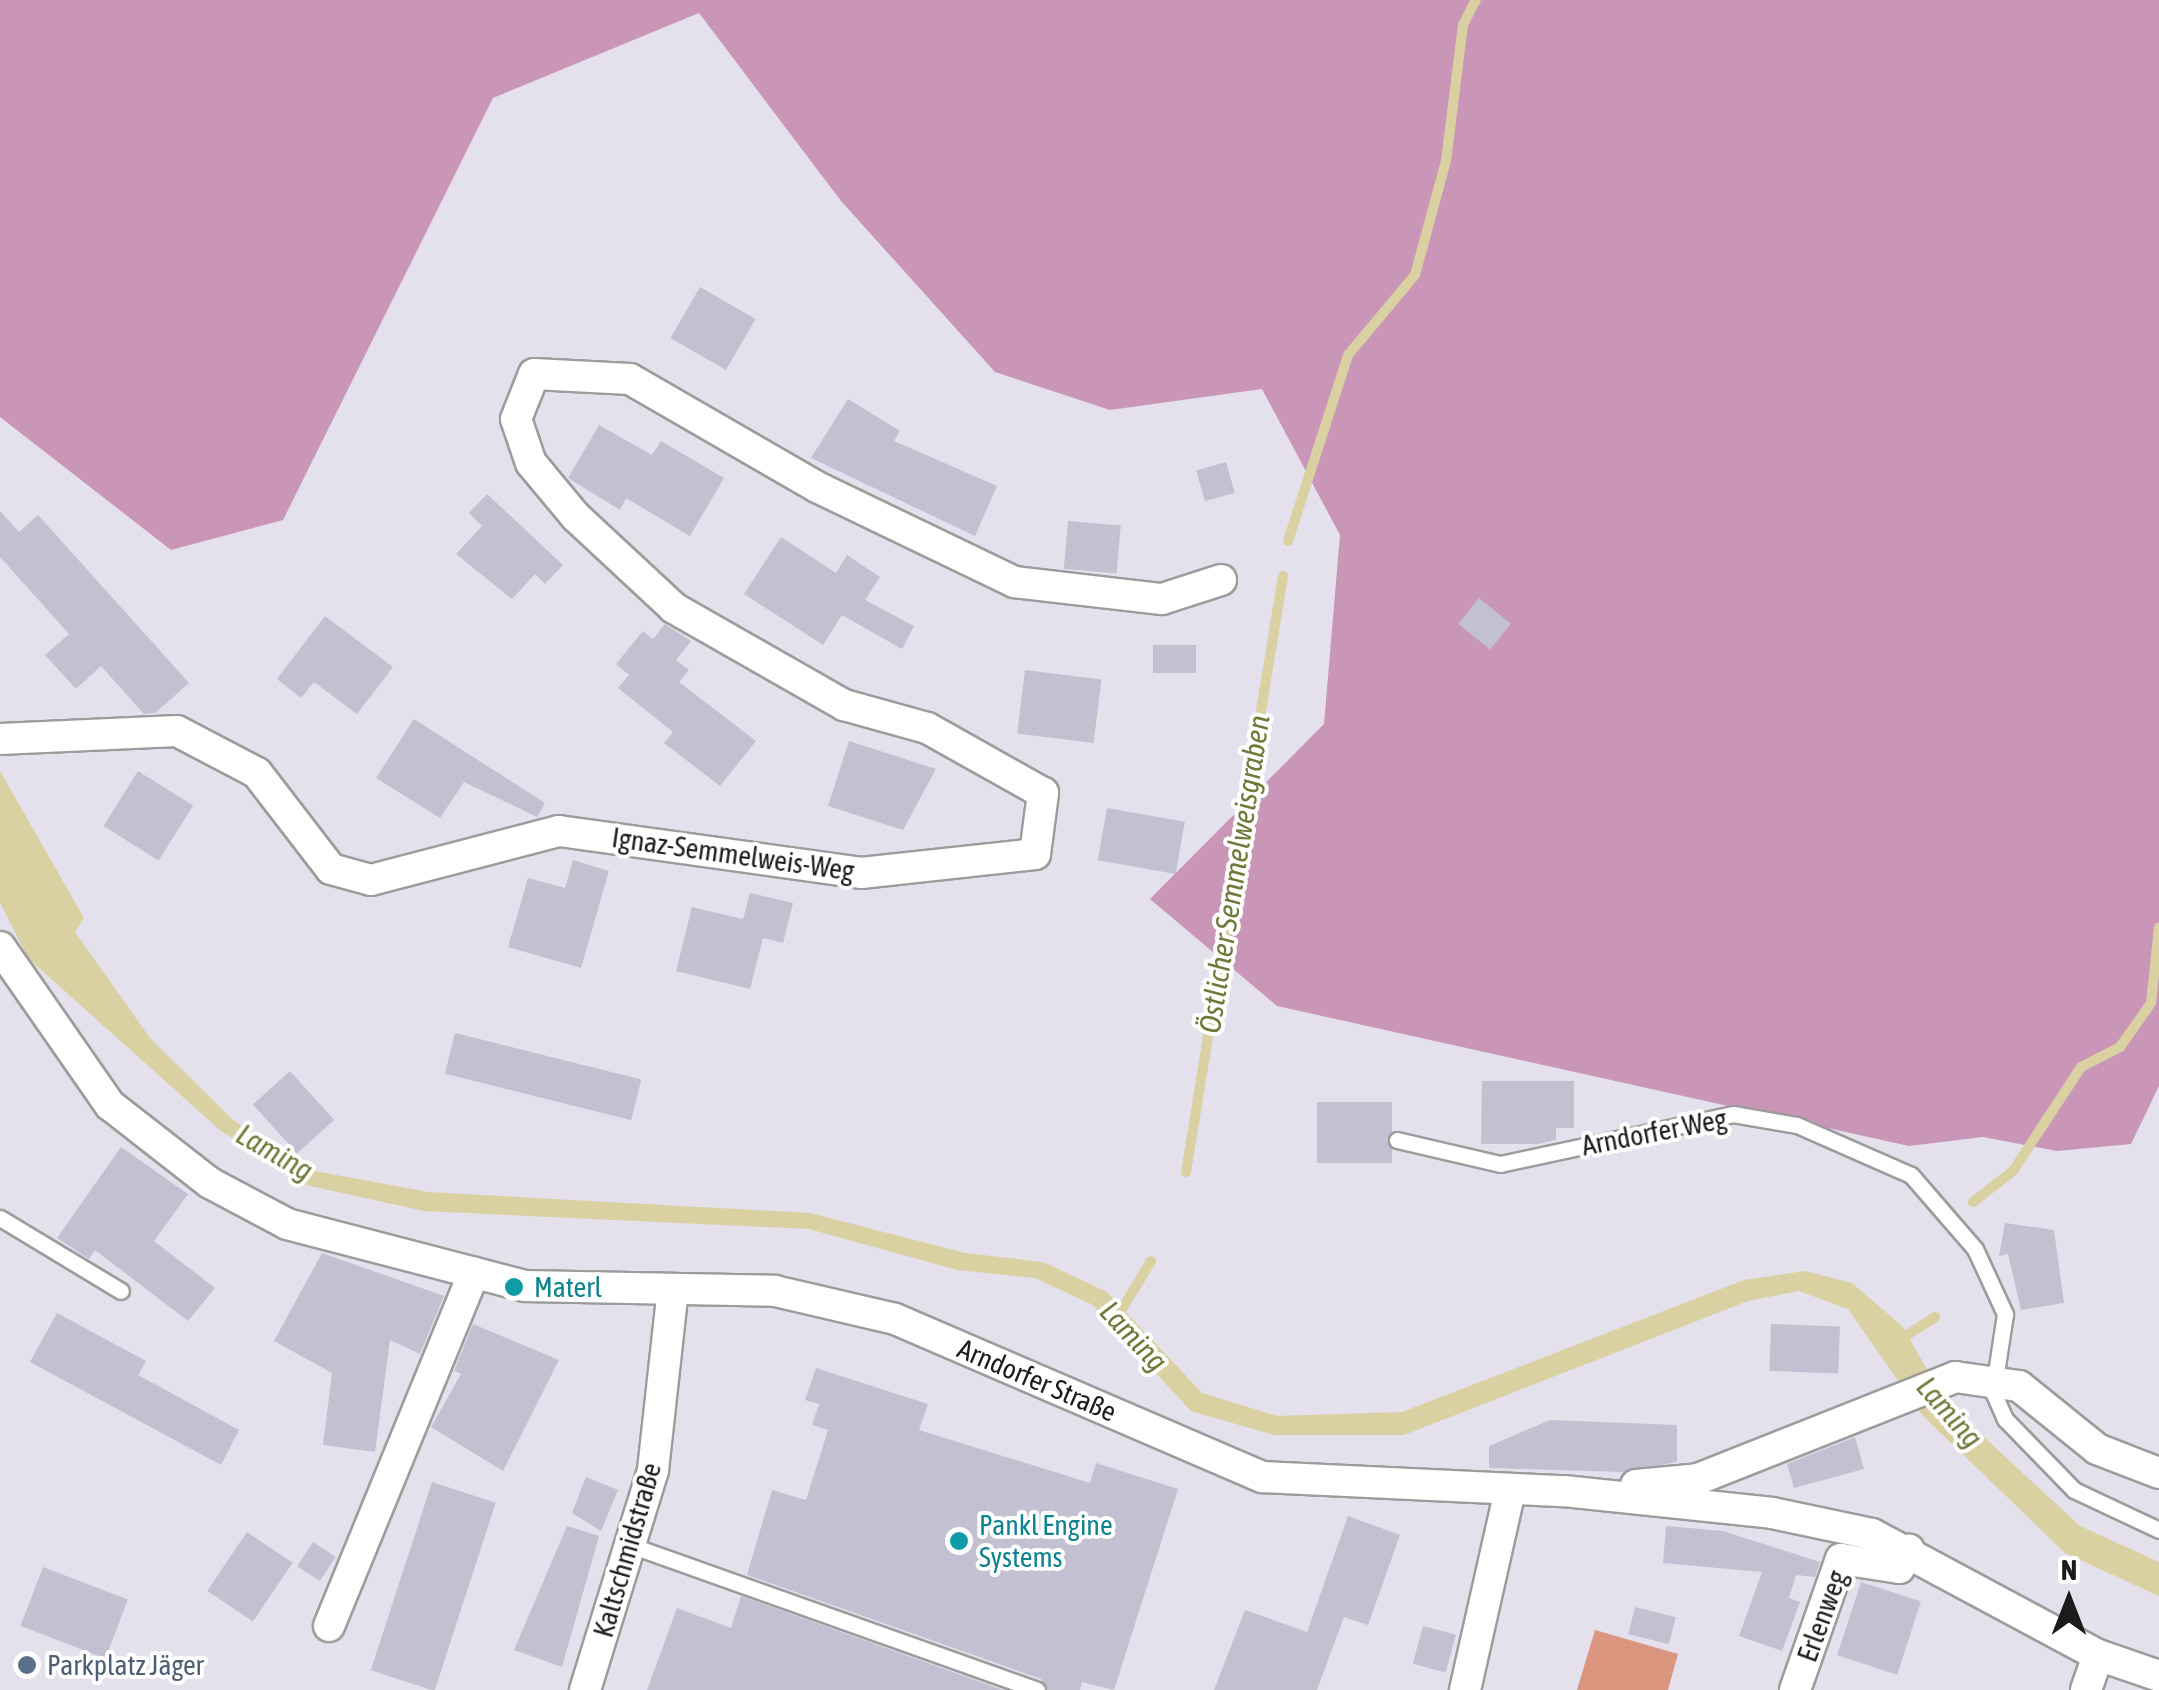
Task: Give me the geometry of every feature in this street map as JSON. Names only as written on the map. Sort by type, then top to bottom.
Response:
[{"type":"street","name":"Ignaz-Semmelweis-Weg","points":[[1,737],[178,731],[257,772],[331,868],[371,880],[558,830],[862,872],[1034,854],[1042,793],[927,728],[844,705],[674,608],[576,517],[531,463],[516,419],[534,374],[630,379],[818,487],[1014,582],[1162,600],[1221,580]]},
{"type":"street","name":"Arndorfer Straße","points":[[0,947],[110,1105],[210,1183],[287,1224],[525,1286],[775,1291],[895,1319],[1262,1477],[1564,1491],[1772,1513],[1909,1549],[2098,1656],[2159,1676]]},
{"type":"street","points":[[329,1626],[474,1273]]},
{"type":"street","name":"Kaltschmidstraße","points":[[585,1690],[653,1470],[673,1289]]},
{"type":"street","points":[[1564,1491],[1698,1480],[1955,1377],[1995,1377],[2020,1386],[2097,1449],[2159,1474]]},
{"type":"street","points":[[1465,1690],[1510,1491]]},
{"type":"street","name":"Erlenweg","points":[[1796,1690],[1840,1559],[1899,1568],[1909,1549]]},
{"type":"street","points":[[2086,1690],[2098,1656]]},
{"type":"lane","name":"Arndorfer Weg","points":[[1397,1140],[1500,1164],[1732,1114],[1797,1125],[1912,1174],[1975,1249],[2005,1314],[1995,1377]]},
{"type":"lane","points":[[0,1218],[120,1291]]},
{"type":"lane","points":[[1995,1377],[2004,1418],[2037,1458],[2074,1490],[2159,1530]]},
{"type":"lane","points":[[630,1545],[1037,1690]]},
{"type":"shaded area","points":[[0,0],[2159,0],[2159,1086],[2131,1144],[2057,1151],[1983,1137],[1909,1146],[1277,1006],[1150,899],[1324,724],[1340,535],[1262,389],[1110,410],[995,372],[841,201],[699,13],[493,98],[283,520],[171,550],[0,417]]},
{"type":"shaded area","points":[[1595,1630],[1678,1654],[1668,1690],[1577,1690]]},
{"type":"water","name":"Laming","points":[[0,771],[84,918],[75,932],[150,1038],[234,1121],[315,1171],[428,1192],[810,1213],[965,1253],[1043,1262],[1107,1292],[1202,1393],[1277,1416],[1402,1412],[1744,1280],[1805,1271],[1852,1283],[1903,1327],[1944,1400],[2080,1526],[2159,1562],[2159,1596],[2065,1553],[1922,1415],[1848,1309],[1799,1291],[1748,1301],[1404,1435],[1274,1435],[1191,1411],[1093,1305],[1035,1278],[957,1270],[809,1229],[424,1211],[306,1185],[221,1131],[29,959],[0,903]]},
{"type":"building","points":[[700,287],[755,319],[726,370],[670,338]]},
{"type":"building","points":[[848,399],[900,431],[894,441],[997,486],[975,536],[811,458]]},
{"type":"building","points":[[599,425],[652,455],[661,441],[724,478],[690,536],[626,498],[620,510],[568,478]]},
{"type":"building","points":[[1226,462],[1235,493],[1205,501],[1196,471]]},
{"type":"building","points":[[487,494],[563,565],[545,584],[535,574],[512,599],[456,554],[482,526],[469,513]]},
{"type":"building","points":[[0,511],[19,532],[38,515],[189,683],[155,713],[144,714],[101,666],[76,689],[45,655],[69,634],[0,557]]},
{"type":"building","points":[[1068,521],[1121,526],[1117,573],[1064,569]]},
{"type":"building","points":[[781,537],[836,573],[847,555],[880,577],[865,600],[914,626],[902,649],[842,615],[823,645],[744,594]]},
{"type":"building","points":[[1479,598],[1511,624],[1490,649],[1458,624]]},
{"type":"building","points":[[325,616],[393,667],[357,714],[314,682],[301,698],[277,679]]},
{"type":"building","points":[[665,624],[691,641],[676,660],[689,670],[679,682],[756,741],[720,786],[664,743],[673,732],[618,688],[629,675],[616,664],[643,631],[653,639]]},
{"type":"building","points":[[1153,645],[1196,645],[1196,673],[1153,673]]},
{"type":"building","points":[[1025,670],[1101,679],[1094,743],[1017,734]]},
{"type":"building","points":[[414,719],[545,803],[537,817],[464,782],[440,818],[376,778]]},
{"type":"building","points":[[849,741],[936,769],[903,830],[828,806]]},
{"type":"building","points":[[138,771],[193,805],[159,861],[104,826]]},
{"type":"building","points":[[1107,808],[1185,822],[1176,874],[1098,860]]},
{"type":"building","points":[[573,860],[609,871],[581,968],[508,947],[528,878],[565,888]]},
{"type":"building","points":[[750,893],[793,903],[783,943],[763,938],[750,989],[676,971],[692,907],[743,919]]},
{"type":"building","points":[[455,1033],[641,1079],[631,1120],[445,1074]]},
{"type":"building","points":[[290,1071],[334,1120],[297,1154],[253,1104]]},
{"type":"building","points":[[1482,1081],[1574,1081],[1574,1128],[1556,1128],[1556,1140],[1538,1144],[1481,1144]]},
{"type":"building","points":[[1317,1102],[1392,1102],[1392,1163],[1317,1163]]},
{"type":"building","points":[[121,1147],[188,1194],[154,1241],[215,1288],[188,1321],[95,1250],[89,1259],[57,1238]]},
{"type":"building","points":[[2005,1223],[2054,1230],[2064,1303],[2021,1310],[2008,1254],[1999,1256]]},
{"type":"building","points":[[322,1253],[444,1296],[420,1354],[390,1340],[375,1452],[323,1445],[332,1373],[274,1341]]},
{"type":"building","points":[[57,1313],[146,1361],[138,1375],[239,1430],[221,1465],[30,1362]]},
{"type":"building","points":[[473,1324],[559,1360],[503,1471],[431,1427],[461,1374],[454,1371]]},
{"type":"building","points":[[1771,1324],[1840,1326],[1838,1373],[1769,1371]]},
{"type":"building","name":"Pankl Engine Systems","points":[[816,1368],[928,1404],[919,1430],[1090,1483],[1096,1463],[1178,1489],[1114,1690],[1082,1682],[1080,1690],[1048,1690],[1041,1679],[747,1575],[772,1490],[806,1500],[828,1430],[812,1425],[819,1404],[805,1400]]},
{"type":"building","points":[[1550,1420],[1677,1425],[1677,1462],[1623,1472],[1489,1468],[1489,1446]]},
{"type":"building","points":[[1855,1437],[1864,1469],[1794,1488],[1787,1464]]},
{"type":"building","points":[[586,1477],[618,1490],[601,1531],[572,1513]]},
{"type":"building","points":[[432,1482],[496,1503],[435,1690],[371,1670]]},
{"type":"building","points":[[1348,1516],[1400,1535],[1368,1625],[1344,1617],[1317,1690],[1214,1690],[1245,1610],[1307,1632]]},
{"type":"building","points":[[567,1526],[599,1536],[562,1667],[514,1650]]},
{"type":"building","points":[[1666,1526],[1723,1531],[1820,1562],[1815,1577],[1796,1575],[1789,1598],[1800,1602],[1782,1651],[1739,1636],[1762,1572],[1663,1563]]},
{"type":"building","points":[[247,1532],[293,1563],[253,1622],[207,1591]]},
{"type":"building","points":[[313,1542],[336,1557],[320,1581],[297,1566]]},
{"type":"building","points":[[43,1567],[128,1600],[105,1658],[20,1626]]},
{"type":"building","points":[[1861,1582],[1921,1601],[1897,1675],[1837,1655]]},
{"type":"building","points":[[741,1596],[1003,1690],[647,1690],[677,1608],[731,1628]]},
{"type":"building","points":[[1635,1607],[1676,1617],[1669,1644],[1628,1634]]},
{"type":"building","points":[[1423,1626],[1456,1635],[1446,1672],[1413,1664]]},
{"type":"waterway","name":"Östlicher Semmelweisgraben","points":[[1288,541],[1348,355],[1415,275],[1446,161],[1463,25],[1476,0]]},
{"type":"waterway","name":"Östlicher Semmelweisgraben","points":[[1186,1172],[1283,576]]},
{"type":"waterway","points":[[1973,1202],[2013,1171],[2081,1067],[2120,1047],[2151,1003],[2159,927]]},
{"type":"waterway","name":"Östlicher Semmelweisgraben","points":[[1118,1316],[1151,1261]]},
{"type":"waterway","points":[[1898,1341],[1935,1317]]},
{"type":"place","name":"Materl","points":[[514,1287]]},
{"type":"place","name":"Pankl Engine Systems","points":[[959,1541]]},
{"type":"place","name":"Parkplatz Jäger","points":[[27,1665]]}]
